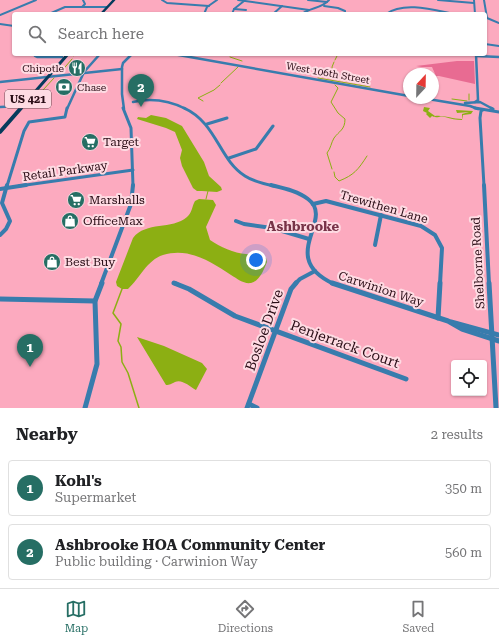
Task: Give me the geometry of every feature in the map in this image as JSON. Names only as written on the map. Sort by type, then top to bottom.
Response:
[{"type":"main road","points":[[103,12],[114,0]]},
{"type":"main road","name":"US 421","points":[[0,132],[64,56]]},
{"type":"main road","name":"US 421","points":[[58,64],[62,57]]},
{"type":"street","points":[[0,15],[36,0]]},
{"type":"street","points":[[82,7],[85,4],[83,0]]},
{"type":"street","points":[[162,0],[167,3],[209,6]]},
{"type":"street","points":[[205,12],[209,6],[217,0]]},
{"type":"street","points":[[238,0],[309,10]]},
{"type":"street","points":[[308,0],[328,1]]},
{"type":"street","points":[[438,0],[474,3]]},
{"type":"street","points":[[474,0],[474,12]]},
{"type":"street","points":[[484,0],[486,12]]},
{"type":"street","points":[[233,12],[234,9],[244,1]]},
{"type":"street","points":[[324,6],[328,1]]},
{"type":"street","points":[[276,12],[282,6]]},
{"type":"street","points":[[306,12],[324,6],[341,9],[345,12]]},
{"type":"street","points":[[53,12],[65,7],[107,7]]},
{"type":"street","points":[[388,12],[390,10],[404,8],[427,9],[443,12]]},
{"type":"street","points":[[234,9],[246,10]]},
{"type":"street","points":[[487,18],[499,23]]},
{"type":"street","points":[[0,24],[12,26]]},
{"type":"street","points":[[487,44],[499,45]]},
{"type":"street","points":[[34,56],[62,57]]},
{"type":"street","points":[[0,235],[7,227],[10,220],[2,204],[24,131],[29,122],[65,118],[67,108],[84,72],[98,56]]},
{"type":"street","points":[[85,408],[94,379],[96,364],[94,301],[134,195],[131,125],[123,107],[122,69],[124,61],[130,56]]},
{"type":"street","name":"West 106th Street","points":[[190,56],[403,95]]},
{"type":"street","points":[[475,102],[478,100],[476,56]]},
{"type":"street","points":[[487,56],[499,57]]},
{"type":"street","points":[[0,82],[122,69]]},
{"type":"street","points":[[478,91],[485,104],[499,111]]},
{"type":"street","points":[[133,102],[152,100],[176,105],[197,114],[207,124],[237,169],[250,179],[297,193],[313,204],[317,212],[317,218],[307,248],[308,255],[315,271]]},
{"type":"street","points":[[439,101],[485,110],[499,111]]},
{"type":"street","points":[[452,103],[475,102],[485,104]]},
{"type":"street","name":"Shelborne Road","points":[[471,103],[480,118]]},
{"type":"street","points":[[0,107],[22,106]]},
{"type":"street","name":"Shelborne Road","points":[[488,106],[485,110],[481,111],[480,118],[496,408]]},
{"type":"street","points":[[207,124],[227,118]]},
{"type":"street","points":[[229,158],[256,149],[273,126]]},
{"type":"street","name":"Retail Parkway","points":[[0,189],[133,170]]},
{"type":"street","name":"Trewithen Lane","points":[[313,204],[328,201],[424,227],[433,233],[440,241],[442,250],[438,318]]},
{"type":"street","points":[[375,245],[381,215]]},
{"type":"street","points":[[236,221],[244,224],[272,228],[309,239]]},
{"type":"street","name":"Carwinion Way","points":[[315,271],[335,285],[438,318],[499,335]]},
{"type":"street","name":"Bosloe Drive","points":[[248,406],[294,285],[303,277],[315,271]]},
{"type":"street","name":"Penjerrack Court","points":[[174,283],[184,286],[205,300],[234,316],[406,379]]},
{"type":"street","points":[[0,299],[94,301]]},
{"type":"street","name":"Carwinion Way","points":[[448,321],[462,329],[499,341]]},
{"type":"street","points":[[248,406],[257,408]]},
{"type":"shaded area","points":[[457,61],[474,61],[475,84],[439,76],[439,68],[416,66]]},
{"type":"shaded area","points":[[424,107],[430,108],[428,111],[435,116],[458,119],[462,119],[462,114],[469,112],[457,113],[456,110],[473,111],[471,114],[463,115],[462,120],[432,116],[430,118],[426,114],[427,113],[423,111]]},
{"type":"shaded area","points":[[151,115],[166,118],[182,126],[204,162],[209,176],[221,187],[222,190],[217,192],[197,191],[193,188],[182,166],[180,158],[182,150],[175,132],[137,119],[138,117],[146,118]]},
{"type":"shaded area","points":[[199,199],[213,200],[216,205],[206,227],[210,240],[232,251],[266,258],[266,265],[257,280],[251,283],[243,282],[216,265],[199,257],[191,254],[173,253],[157,257],[152,261],[128,289],[122,289],[117,286],[116,282],[133,238],[145,229],[181,221],[189,215],[195,201]]},
{"type":"shaded area","points":[[137,337],[164,346],[202,363],[207,369],[196,390],[180,381],[166,385]]},
{"type":"waterway","points":[[335,60],[337,56]]},
{"type":"waterway","points":[[230,57],[242,61]]},
{"type":"waterway","points":[[60,73],[72,59]]},
{"type":"waterway","points":[[333,75],[332,67],[334,62]]},
{"type":"waterway","points":[[221,83],[238,67]]},
{"type":"waterway","points":[[43,90],[54,78]]},
{"type":"waterway","points":[[318,78],[370,87]]},
{"type":"waterway","points":[[203,101],[198,98],[214,90],[220,85]]},
{"type":"waterway","points":[[332,169],[327,153],[334,138],[343,128],[345,123],[345,119],[338,113],[331,102],[338,88],[335,85]]},
{"type":"waterway","points":[[469,94],[469,100]]},
{"type":"waterway","points":[[452,99],[467,101]]},
{"type":"waterway","points":[[334,172],[335,177],[339,181],[344,179],[355,172],[367,156]]},
{"type":"waterway","points":[[206,199],[208,191]]},
{"type":"waterway","points":[[122,289],[113,313],[121,324],[118,341],[121,347],[122,362],[128,373],[139,408]]},
{"type":"place","name":"Chipotle","points":[[77,68]]},
{"type":"place","name":"Chase","points":[[64,87]]},
{"type":"place","name":"Ashbrooke HOA Community Center","points":[[141,107]]},
{"type":"place","name":"Target","points":[[90,142]]},
{"type":"place","name":"Marshalls","points":[[76,200]]},
{"type":"place","name":"OfficeMax","points":[[70,221]]},
{"type":"place","name":"Best Buy","points":[[52,262]]},
{"type":"place","name":"Kohl's","points":[[30,367]]},
{"type":"district","name":"Ashbrooke","points":[[303,226]]}]
